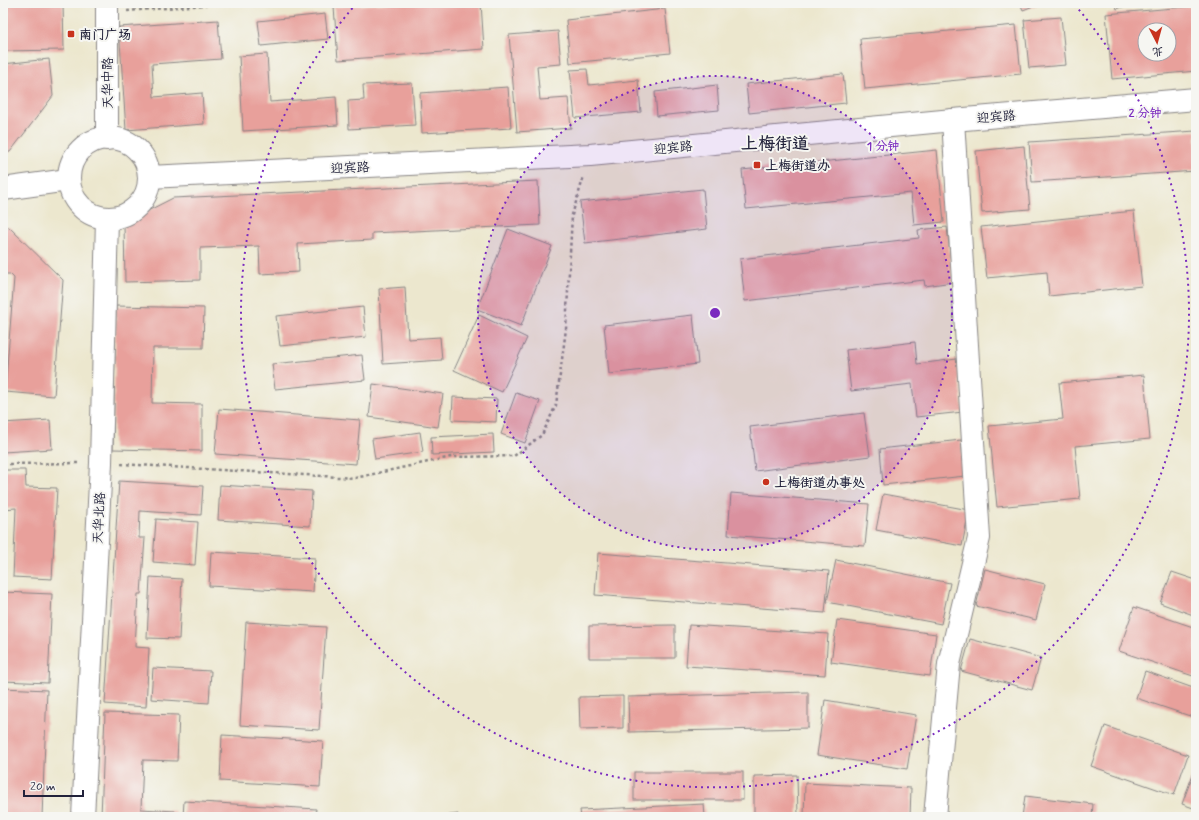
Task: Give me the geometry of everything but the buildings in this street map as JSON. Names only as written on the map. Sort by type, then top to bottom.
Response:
[{"type":"street","name":"天华中路","points":[[107,7],[107,138]]},
{"type":"street","name":"迎宾路","points":[[149,177],[590,155],[953,120],[1196,99]]},
{"type":"street","points":[[935,817],[949,664],[979,538],[953,120]]},
{"type":"street","points":[[107,138],[124,141],[136,148],[144,158],[149,177],[149,183],[145,196],[138,206],[127,214],[114,218],[106,218],[88,213],[78,204],[71,193],[68,180],[70,166],[76,154],[86,145],[107,138]]},
{"type":"street","points":[[3,188],[68,180]]},
{"type":"street","name":"天华北路","points":[[82,817],[100,463],[106,218]]},
{"type":"path","points":[[107,7],[137,11],[230,3]]},
{"type":"path","points":[[3,464],[100,463],[355,478],[451,457],[514,456],[542,435],[556,404],[566,329],[572,215],[590,155]]},
{"type":"place","name":"南门广场","points":[[71,34]]},
{"type":"place","name":"上梅街道办","points":[[757,165]]},
{"type":"place","name":"上梅街道办事处","points":[[766,482]]},
{"type":"district","name":"上梅街道","points":[[775,143]]}]
